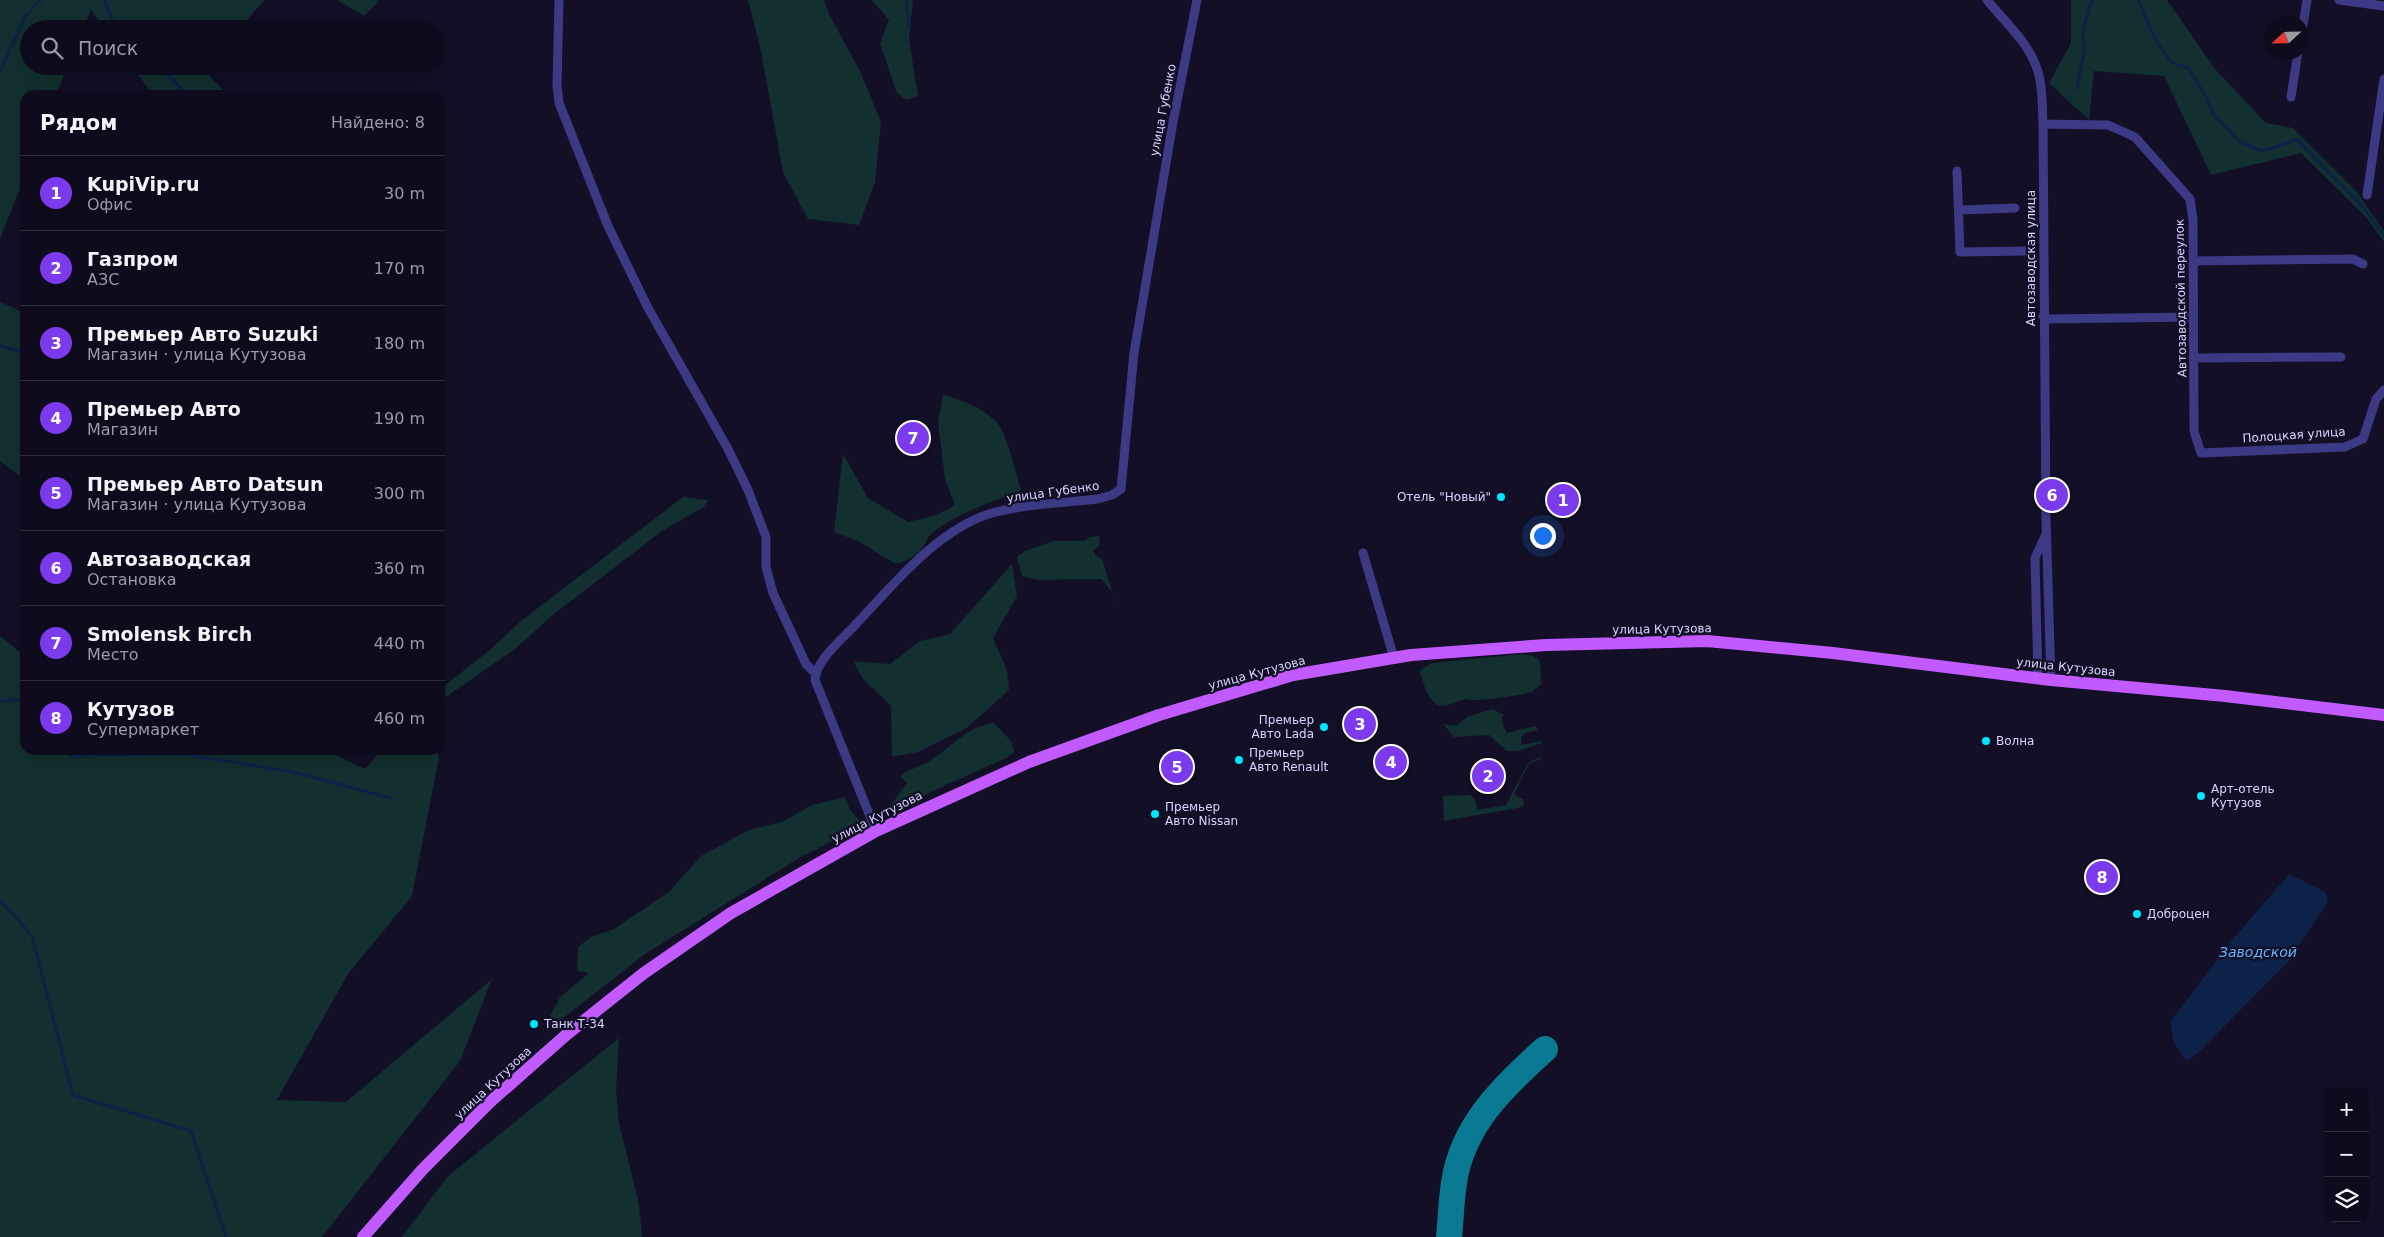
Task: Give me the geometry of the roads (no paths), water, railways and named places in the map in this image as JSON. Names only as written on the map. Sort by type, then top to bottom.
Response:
[{"type":"main road","name":"улица Кутузова","points":[[363,1237],[418,1174],[490,1102],[566,1035],[644,973],[731,913],[876,831],[1029,762],[1159,715],[1293,675],[1394,658],[1546,645],[1707,641],[1904,661],[2044,679],[2225,696],[2384,715]]},
{"type":"street","points":[[559,0],[557,85],[559,102],[608,226],[648,308],[728,448],[748,490],[766,537],[766,567],[773,593],[806,664],[815,673],[815,680],[876,831]]},
{"type":"street","name":"улица Губенко","points":[[815,673],[827,657],[898,579],[958,528],[991,514],[1098,499],[1112,496],[1120,489],[1134,353],[1173,122],[1198,0]]},
{"type":"street","name":"Автозаводская улица","points":[[1987,0],[2029,51],[2036,66],[2043,124],[2046,534],[2049,568],[2044,679]]},
{"type":"street","points":[[2305,15],[2307,0]]},
{"type":"street","points":[[2340,0],[2384,6]]},
{"type":"street","points":[[2291,97],[2297,60]]},
{"type":"street","points":[[2367,195],[2384,79]]},
{"type":"street","name":"Автозаводской переулок","points":[[2043,124],[2108,125],[2135,137],[2190,199],[2193,220],[2194,431],[2201,453]]},
{"type":"street","points":[[1957,172],[1960,252],[2028,251]]},
{"type":"street","points":[[1959,210],[2015,208]]},
{"type":"street","points":[[2192,261],[2353,259],[2363,264]]},
{"type":"street","points":[[2044,316],[2049,319],[2192,317]]},
{"type":"street","points":[[2194,358],[2341,357]]},
{"type":"street","name":"Полоцкая улица","points":[[2201,453],[2345,447],[2363,439],[2376,398],[2384,390]]},
{"type":"street","name":"Автозаводская улица","points":[[2044,679],[2035,558],[2046,534]]},
{"type":"street","points":[[1364,553],[1394,658]]},
{"type":"water","name":"Заводской","points":[[2289,874],[2325,892],[2328,902],[2288,962],[2198,1053],[2186,1061],[2174,1043],[2170,1022],[2233,939]]},
{"type":"waterway","points":[[24,20],[26,15],[41,0]]},
{"type":"waterway","points":[[104,0],[113,20]]},
{"type":"waterway","points":[[906,0],[910,28]]},
{"type":"waterway","points":[[2077,89],[2084,51],[2083,29],[2092,0]]},
{"type":"waterway","points":[[2138,0],[2155,39],[2171,62],[2188,68],[2204,93],[2214,115],[2240,142],[2261,151],[2297,139],[2364,208],[2384,236]]},
{"type":"waterway","points":[[0,71],[20,28]]},
{"type":"waterway","points":[[168,75],[182,90]]},
{"type":"waterway","points":[[0,346],[20,352]]},
{"type":"waterway","points":[[0,701],[20,699]]},
{"type":"waterway","points":[[69,755],[126,755]]},
{"type":"waterway","points":[[188,755],[289,771],[390,798]]},
{"type":"waterway","points":[[0,900],[32,936],[73,1095],[191,1131],[226,1237]]},
{"type":"place","name":"Smolensk Birch","points":[[913,438]]},
{"type":"place","name":"Автозаводская","points":[[2052,495]]},
{"type":"place","name":"Отель \"Новый\"","points":[[1501,497]]},
{"type":"place","name":"KupiVip.ru","points":[[1563,500]]},
{"type":"place","name":"Премьер Авто Suzuki","points":[[1360,724]]},
{"type":"place","name":"Премьер Авто Lada","points":[[1324,727]]},
{"type":"place","name":"Волна","points":[[1986,741]]},
{"type":"place","name":"Премьер Авто Renault","points":[[1239,760]]},
{"type":"place","name":"Премьер Авто","points":[[1391,762]]},
{"type":"place","name":"Премьер Авто Datsun","points":[[1177,767]]},
{"type":"place","name":"Газпром","points":[[1488,776]]},
{"type":"place","name":"Арт-отель Кутузов","points":[[2201,796]]},
{"type":"place","name":"Премьер Авто Nissan","points":[[1155,814]]},
{"type":"place","name":"Кутузов","points":[[2102,877]]},
{"type":"place","name":"Доброцен","points":[[2137,914]]},
{"type":"place","name":"Танк Т-34","points":[[534,1024]]}]
